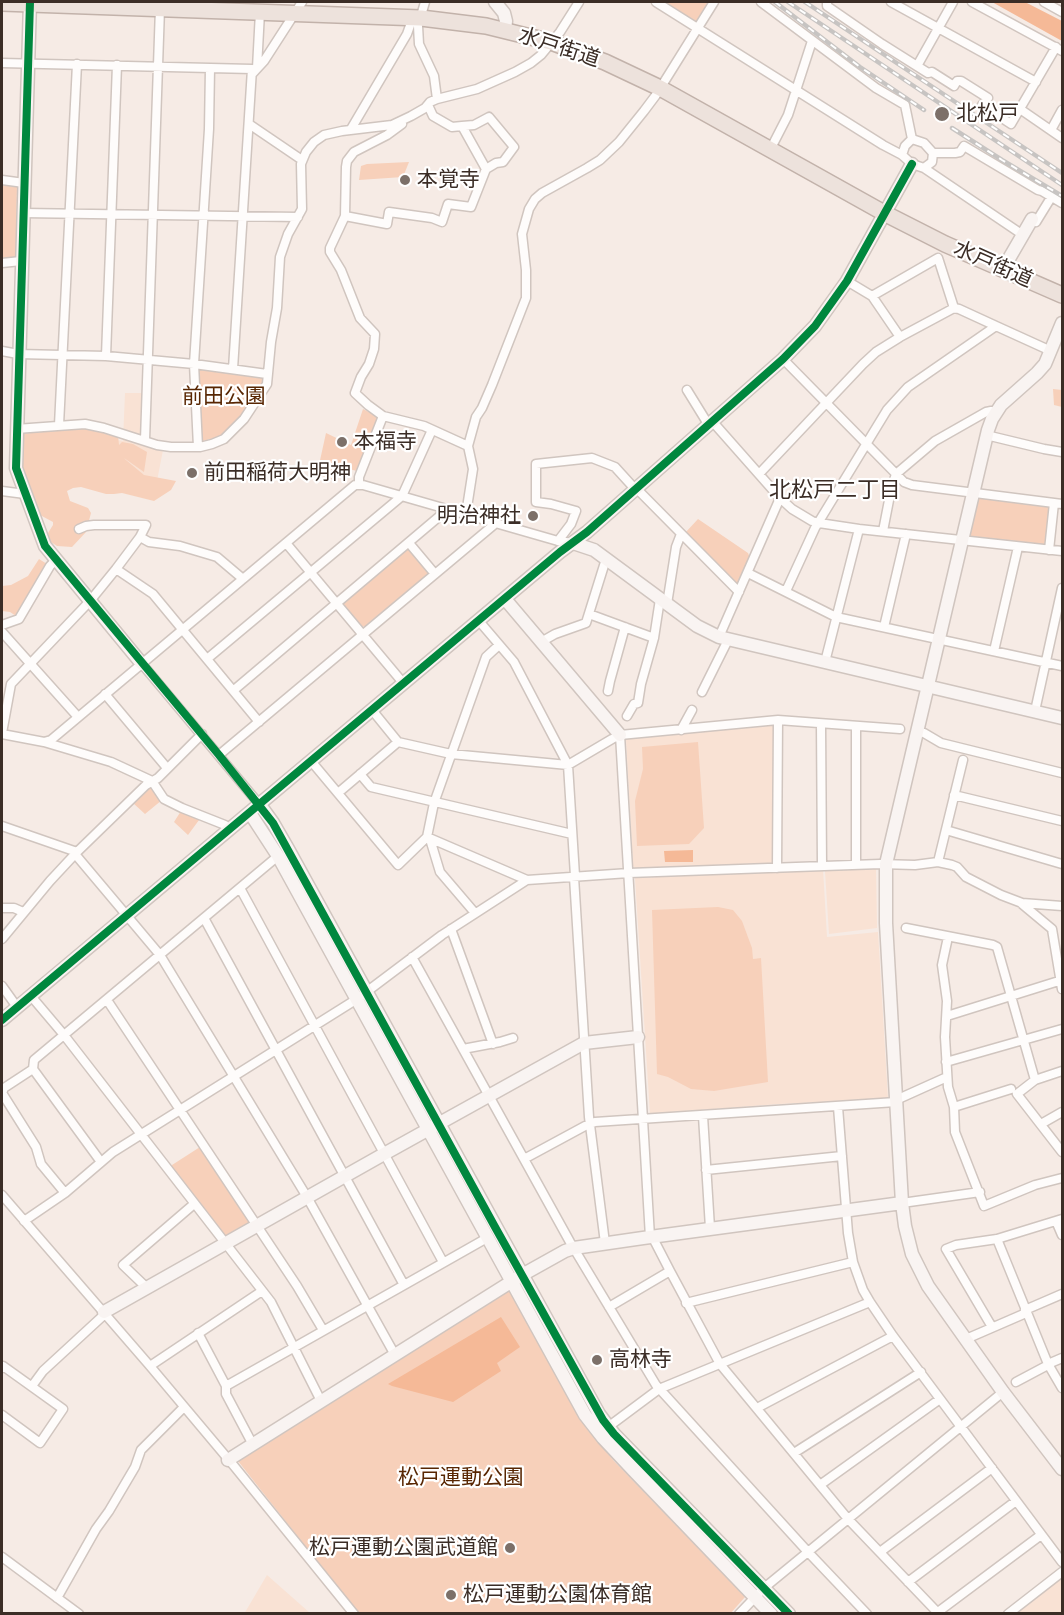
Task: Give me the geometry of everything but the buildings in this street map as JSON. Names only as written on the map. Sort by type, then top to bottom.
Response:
[{"type":"highway","name":"水戸街道","points":[[2,3],[169,6],[260,12],[298,7],[475,24],[551,42],[595,58],[660,88],[884,213],[945,244],[1062,293]]},
{"type":"street","points":[[351,129],[425,2]]},
{"type":"street","points":[[495,2],[504,13],[505,30]]},
{"type":"street","points":[[468,446],[424,426],[383,416],[355,393],[369,364],[374,349],[375,334],[360,318],[341,270],[330,252],[345,216],[346,167],[350,156],[387,135],[430,102],[477,89],[515,72],[541,56],[579,2]]},
{"type":"street","points":[[656,2],[902,155],[1023,235]]},
{"type":"street","points":[[466,514],[473,469],[468,446],[476,417],[492,385],[526,298],[522,234],[529,209],[542,193],[600,160],[619,142],[660,88],[714,2]]},
{"type":"street","points":[[761,2],[876,88],[905,105],[912,139]]},
{"type":"street","points":[[827,2],[827,6],[928,73],[932,72],[954,87],[957,81],[961,81],[987,98],[982,105],[1011,124],[1059,49],[972,2]]},
{"type":"street","points":[[891,2],[1036,82]]},
{"type":"street","points":[[917,66],[953,2]]},
{"type":"street","points":[[1044,2],[1062,12]]},
{"type":"street","points":[[30,3],[16,468],[45,546],[273,823],[283,852],[434,1126],[489,1233],[598,1414],[637,1466]]},
{"type":"street","points":[[146,440],[159,66],[169,6]]},
{"type":"street","points":[[254,71],[264,61],[298,7]]},
{"type":"street","points":[[233,369],[249,124],[260,12]]},
{"type":"street","points":[[417,17],[419,44],[434,76],[437,99]]},
{"type":"street","points":[[771,150],[788,115],[813,41]]},
{"type":"street","points":[[2,63],[159,66],[252,69],[254,71]]},
{"type":"street","points":[[59,425],[77,64]]},
{"type":"street","points":[[106,356],[117,65]]},
{"type":"street","points":[[198,447],[194,364],[210,129],[210,68]]},
{"type":"street","points":[[345,216],[387,224],[389,212],[442,222],[448,204],[471,207],[486,170],[496,163],[503,162],[514,147],[489,117],[474,125],[452,127],[433,116],[428,105]]},
{"type":"street","points":[[1020,109],[1062,138]]},
{"type":"street","points":[[1051,130],[1062,110]]},
{"type":"street","points":[[16,429],[85,424],[171,447],[198,447],[224,439],[244,419],[267,384],[277,308],[280,257],[284,242],[303,204],[302,159],[318,138],[328,134],[392,125],[411,117]]},
{"type":"street","points":[[249,124],[302,159]]},
{"type":"street","points":[[462,126],[486,170]]},
{"type":"street","points":[[912,139],[924,143],[933,153],[960,152],[964,146],[1062,203]]},
{"type":"street","points":[[902,155],[905,146],[912,139]]},
{"type":"street","points":[[2,1020],[587,532],[783,359],[815,326],[847,280],[884,213],[918,166],[932,162],[933,153]]},
{"type":"street","points":[[2,180],[24,183]]},
{"type":"street","points":[[1003,269],[1032,219],[1036,222],[1052,196]]},
{"type":"street","points":[[23,213],[298,217]]},
{"type":"street","points":[[872,296],[938,258],[945,244]]},
{"type":"street","points":[[938,258],[954,308]]},
{"type":"street","points":[[2,263],[21,261]]},
{"type":"street","points":[[847,280],[872,296],[900,337]]},
{"type":"street","points":[[759,474],[876,352],[954,308],[1051,351]]},
{"type":"street","points":[[1062,323],[1045,363],[996,412],[986,435],[886,864],[886,923],[902,1203],[909,1243],[915,1262],[928,1286],[1003,1392],[1062,1469]]},
{"type":"street","points":[[786,591],[815,528],[887,410],[908,387],[996,326]]},
{"type":"street","points":[[2,351],[18,354],[106,356],[194,364],[267,374]]},
{"type":"street","points":[[783,359],[904,482],[912,485],[1058,503],[1049,550]]},
{"type":"street","points":[[687,390],[710,423],[780,498],[801,515],[819,523],[1062,551]]},
{"type":"street","points":[[883,531],[896,474],[935,441],[986,412],[996,412]]},
{"type":"street","points":[[359,485],[359,477],[383,416]]},
{"type":"street","points":[[207,659],[402,496],[432,430]]},
{"type":"street","points":[[986,435],[1062,452]]},
{"type":"street","points":[[558,541],[571,524],[576,511],[536,502],[536,464],[592,458],[615,467],[739,592]]},
{"type":"street","points":[[44,742],[57,735],[355,485],[594,550],[697,626],[724,639],[1062,718]]},
{"type":"street","points":[[2,491],[25,494]]},
{"type":"street","points":[[702,692],[724,639],[739,592],[780,498]]},
{"type":"street","points":[[234,690],[448,509]]},
{"type":"street","points":[[219,755],[496,523]]},
{"type":"street","points":[[79,529],[94,525],[146,525],[140,537],[90,601],[11,684],[2,733],[44,742],[111,762],[152,781],[164,799],[225,825],[229,830]]},
{"type":"street","points":[[825,662],[860,529]]},
{"type":"street","points":[[627,716],[634,704],[638,703],[681,534]]},
{"type":"street","points":[[884,627],[906,534]]},
{"type":"street","points":[[140,537],[149,542],[180,546],[217,557],[243,579]]},
{"type":"street","points":[[286,543],[404,684]]},
{"type":"street","points":[[409,543],[435,574]]},
{"type":"street","points":[[994,651],[1018,547]]},
{"type":"street","points":[[541,642],[555,634],[586,623],[606,559]]},
{"type":"street","points":[[2,625],[20,618],[50,566],[56,560]]},
{"type":"street","points":[[116,569],[153,594],[259,722]]},
{"type":"street","points":[[748,573],[836,617],[1062,666]]},
{"type":"street","points":[[1035,711],[1062,588]]},
{"type":"street","points":[[505,599],[621,735],[652,1237],[720,1364],[848,1519],[938,1613],[1041,1535]]},
{"type":"street","points":[[589,614],[654,638]]},
{"type":"street","points":[[479,621],[514,662],[568,765],[590,1124],[605,1243]]},
{"type":"street","points":[[608,691],[626,627]]},
{"type":"street","points":[[2,632],[78,717]]},
{"type":"street","points":[[474,913],[440,872],[429,838],[434,802],[486,657],[500,645]]},
{"type":"street","points":[[105,694],[168,768]]},
{"type":"street","points":[[372,710],[398,742],[451,754],[568,765],[621,735],[777,720],[900,729]]},
{"type":"street","points":[[681,730],[692,710]]},
{"type":"street","points":[[777,720],[777,868]]},
{"type":"street","points":[[821,724],[822,866]]},
{"type":"street","points":[[856,726],[856,865]]},
{"type":"street","points":[[917,732],[924,733],[941,743],[1062,773]]},
{"type":"street","points":[[2,939],[76,853],[202,734]]},
{"type":"street","points":[[338,793],[398,742]]},
{"type":"street","points":[[938,862],[963,760]]},
{"type":"street","points":[[311,761],[398,865],[429,838]]},
{"type":"street","points":[[360,774],[371,788],[572,834]]},
{"type":"street","points":[[954,795],[1062,821]]},
{"type":"street","points":[[250,813],[283,852]]},
{"type":"street","points":[[2,826],[76,853],[160,955],[307,1197],[395,1355]]},
{"type":"street","points":[[946,830],[1062,864]]},
{"type":"street","points":[[429,838],[527,880],[629,873],[822,866],[886,864],[915,866],[938,862],[957,867],[966,877],[1022,903],[1062,906]]},
{"type":"street","points":[[101,1162],[33,1069],[34,1060],[283,852]]},
{"type":"street","points":[[24,1221],[65,1193],[114,1152],[361,995],[474,913],[527,880]]},
{"type":"street","points":[[240,888],[443,1262]]},
{"type":"street","points":[[947,1016],[1062,983],[1059,949],[1052,929],[1022,903]]},
{"type":"street","points":[[2,908],[14,908],[23,912]]},
{"type":"street","points":[[204,918],[404,1284]]},
{"type":"street","points":[[906,928],[997,947],[1035,1080]]},
{"type":"street","points":[[451,929],[493,1044]]},
{"type":"street","points":[[948,937],[942,965],[947,994],[945,1037],[947,1077],[954,1107],[955,1132],[984,1206],[1035,1185],[1062,1178]]},
{"type":"street","points":[[412,957],[573,1248],[659,1389],[867,1614]]},
{"type":"street","points":[[2,986],[17,1007]]},
{"type":"street","points":[[31,996],[64,1035],[271,1302],[321,1401]]},
{"type":"street","points":[[107,1000],[297,1286],[323,1330]]},
{"type":"street","points":[[946,1062],[1062,1029]]},
{"type":"street","points":[[32,1386],[43,1371],[105,1312],[147,1287],[584,1043],[638,1037]]},
{"type":"street","points":[[463,1049],[513,1038]]},
{"type":"street","points":[[33,1069],[4,1088],[2,1093],[36,1147],[41,1164],[65,1193]]},
{"type":"street","points":[[1062,1071],[1035,1080],[1017,1094],[1062,1152]]},
{"type":"street","points":[[524,1159],[595,1122],[838,1107],[896,1101],[947,1077]]},
{"type":"street","points":[[954,1107],[1011,1089]]},
{"type":"street","points":[[838,1107],[848,1233],[853,1262],[863,1290],[893,1336],[1062,1562]]},
{"type":"street","points":[[1041,1124],[1062,1112]]},
{"type":"street","points":[[703,1116],[710,1228]]},
{"type":"street","points":[[706,1170],[842,1156]]},
{"type":"street","points":[[228,1460],[517,1278],[573,1248],[980,1192]]},
{"type":"street","points":[[2,1195],[150,1365],[354,1614]]},
{"type":"street","points":[[147,1287],[123,1265],[194,1204]]},
{"type":"street","points":[[992,1327],[946,1249],[956,1245],[997,1239],[1059,1220],[1062,1235]]},
{"type":"street","points":[[226,1386],[443,1262],[489,1233]]},
{"type":"street","points":[[997,1239],[1048,1365],[1062,1388]]},
{"type":"street","points":[[686,1303],[853,1262]]},
{"type":"street","points":[[609,1307],[670,1272]]},
{"type":"street","points":[[517,1278],[585,1415],[603,1438],[637,1466],[760,1592],[789,1614]]},
{"type":"street","points":[[150,1365],[262,1291]]},
{"type":"street","points":[[966,1339],[1062,1294]]},
{"type":"street","points":[[608,1427],[659,1389],[870,1302]]},
{"type":"street","points":[[198,1333],[252,1443]]},
{"type":"street","points":[[757,1408],[893,1336]]},
{"type":"street","points":[[1016,1382],[1062,1358]]},
{"type":"street","points":[[2,1368],[3,1366],[63,1409],[40,1443],[2,1415]]},
{"type":"street","points":[[794,1453],[921,1372]]},
{"type":"street","points":[[739,1614],[760,1592],[1003,1392]]},
{"type":"street","points":[[820,1485],[940,1399]]},
{"type":"street","points":[[57,1598],[135,1467],[141,1450],[184,1407]]},
{"type":"street","points":[[880,1552],[992,1468]]},
{"type":"street","points":[[908,1582],[1016,1501]]},
{"type":"street","points":[[2,1557],[79,1614]]},
{"type":"street","points":[[1008,1614],[1062,1572]]},
{"type":"street","points":[[760,1592],[771,1614]]},
{"type":"shaded area","points":[[992,2],[1025,2],[1062,21],[1062,41]]},
{"type":"shaded area","points":[[125,393],[143,393],[143,443],[163,450],[157,481],[145,478],[118,455],[112,439],[123,441]]},
{"type":"shaded area","points":[[771,724],[774,726],[773,861],[771,864],[636,869],[633,866],[626,740]]},
{"type":"shaded area","points":[[693,850],[693,862],[665,862],[664,851]]},
{"type":"shaded area","points":[[823,869],[827,937],[878,932],[888,1099],[778,1104],[650,1114],[635,878]]},
{"type":"shaded area","points":[[876,869],[877,928],[829,934],[825,871]]},
{"type":"shaded area","points":[[501,1317],[520,1347],[497,1363],[501,1371],[453,1402],[388,1384]]},
{"type":"shaded area","points":[[267,1575],[310,1613],[244,1614]]},
{"type":"shaded area","points":[[1062,1576],[1062,1613],[1013,1613]]},
{"type":"green space","points":[[659,2],[712,2],[697,25]]},
{"type":"green space","points":[[409,162],[403,177],[359,180],[361,166]]},
{"type":"green space","points":[[2,185],[17,187],[16,259],[2,260]]},
{"type":"green space","name":"前田公園","points":[[199,368],[264,376],[265,381],[238,422],[222,436],[203,441],[201,437]]},
{"type":"green space","points":[[1053,389],[1062,390],[1062,407],[1054,405]]},
{"type":"green space","points":[[363,409],[378,417],[357,471],[337,466],[333,480],[317,474],[326,433],[351,445]]},
{"type":"green space","points":[[82,428],[118,435],[119,445],[122,442],[133,444],[147,452],[144,472],[124,458],[144,475],[176,481],[171,490],[154,501],[122,493],[106,494],[81,487],[67,491],[70,501],[88,508],[91,513],[86,532],[72,547],[57,546],[51,542],[48,533],[53,522],[40,515],[23,475],[21,434]]},
{"type":"green space","points":[[980,496],[1049,504],[1051,507],[1045,546],[972,538],[969,532],[977,499]]},
{"type":"green space","points":[[698,519],[748,553],[751,560],[741,583],[736,584],[685,533]]},
{"type":"green space","points":[[407,548],[411,548],[429,569],[429,574],[366,627],[361,626],[343,605],[344,601]]},
{"type":"green space","points":[[39,559],[47,564],[20,612],[16,616],[2,611],[2,586],[11,585],[28,576]]},
{"type":"green space","points":[[698,742],[704,828],[689,844],[637,846],[635,801],[643,769],[642,747]]},
{"type":"green space","points":[[149,787],[154,788],[162,800],[145,814],[133,803]]},
{"type":"green space","points":[[181,811],[202,816],[188,835],[174,822]]},
{"type":"green space","points":[[718,907],[733,910],[742,921],[752,948],[753,959],[761,958],[768,1082],[714,1091],[691,1089],[657,1074],[652,910]]},
{"type":"green space","points":[[200,1147],[250,1220],[249,1225],[228,1236],[223,1235],[172,1169],[172,1165]]},
{"type":"green space","name":"松戸運動公園","points":[[509,1289],[586,1428],[614,1461],[745,1597],[730,1614],[358,1613],[238,1461]]},
{"type":"railway","points":[[775,2],[860,67],[924,110]]},
{"type":"railway","points":[[788,2],[1062,185]]},
{"type":"railway","points":[[805,2],[1062,173]]},
{"type":"railway","points":[[952,128],[1062,196]]},
{"type":"cycle path","points":[[30,2],[16,468],[45,546],[273,823],[603,1420],[789,1614]]},
{"type":"cycle path","points":[[2,1020],[560,552],[587,532],[783,359],[815,326],[847,281],[912,164]]},
{"type":"place","name":"北松戸","points":[[942,114]]},
{"type":"place","name":"本覚寺","points":[[405,180]]},
{"type":"place","name":"本福寺","points":[[342,442]]},
{"type":"place","name":"前田稲荷大明神","points":[[192,473]]},
{"type":"place","name":"明治神社","points":[[533,516]]},
{"type":"place","name":"高林寺","points":[[597,1360]]},
{"type":"place","name":"松戸運動公園武道館","points":[[510,1548]]},
{"type":"place","name":"松戸運動公園体育館","points":[[451,1595]]},
{"type":"district","name":"北松戸二丁目","points":[[835,491]]}]
